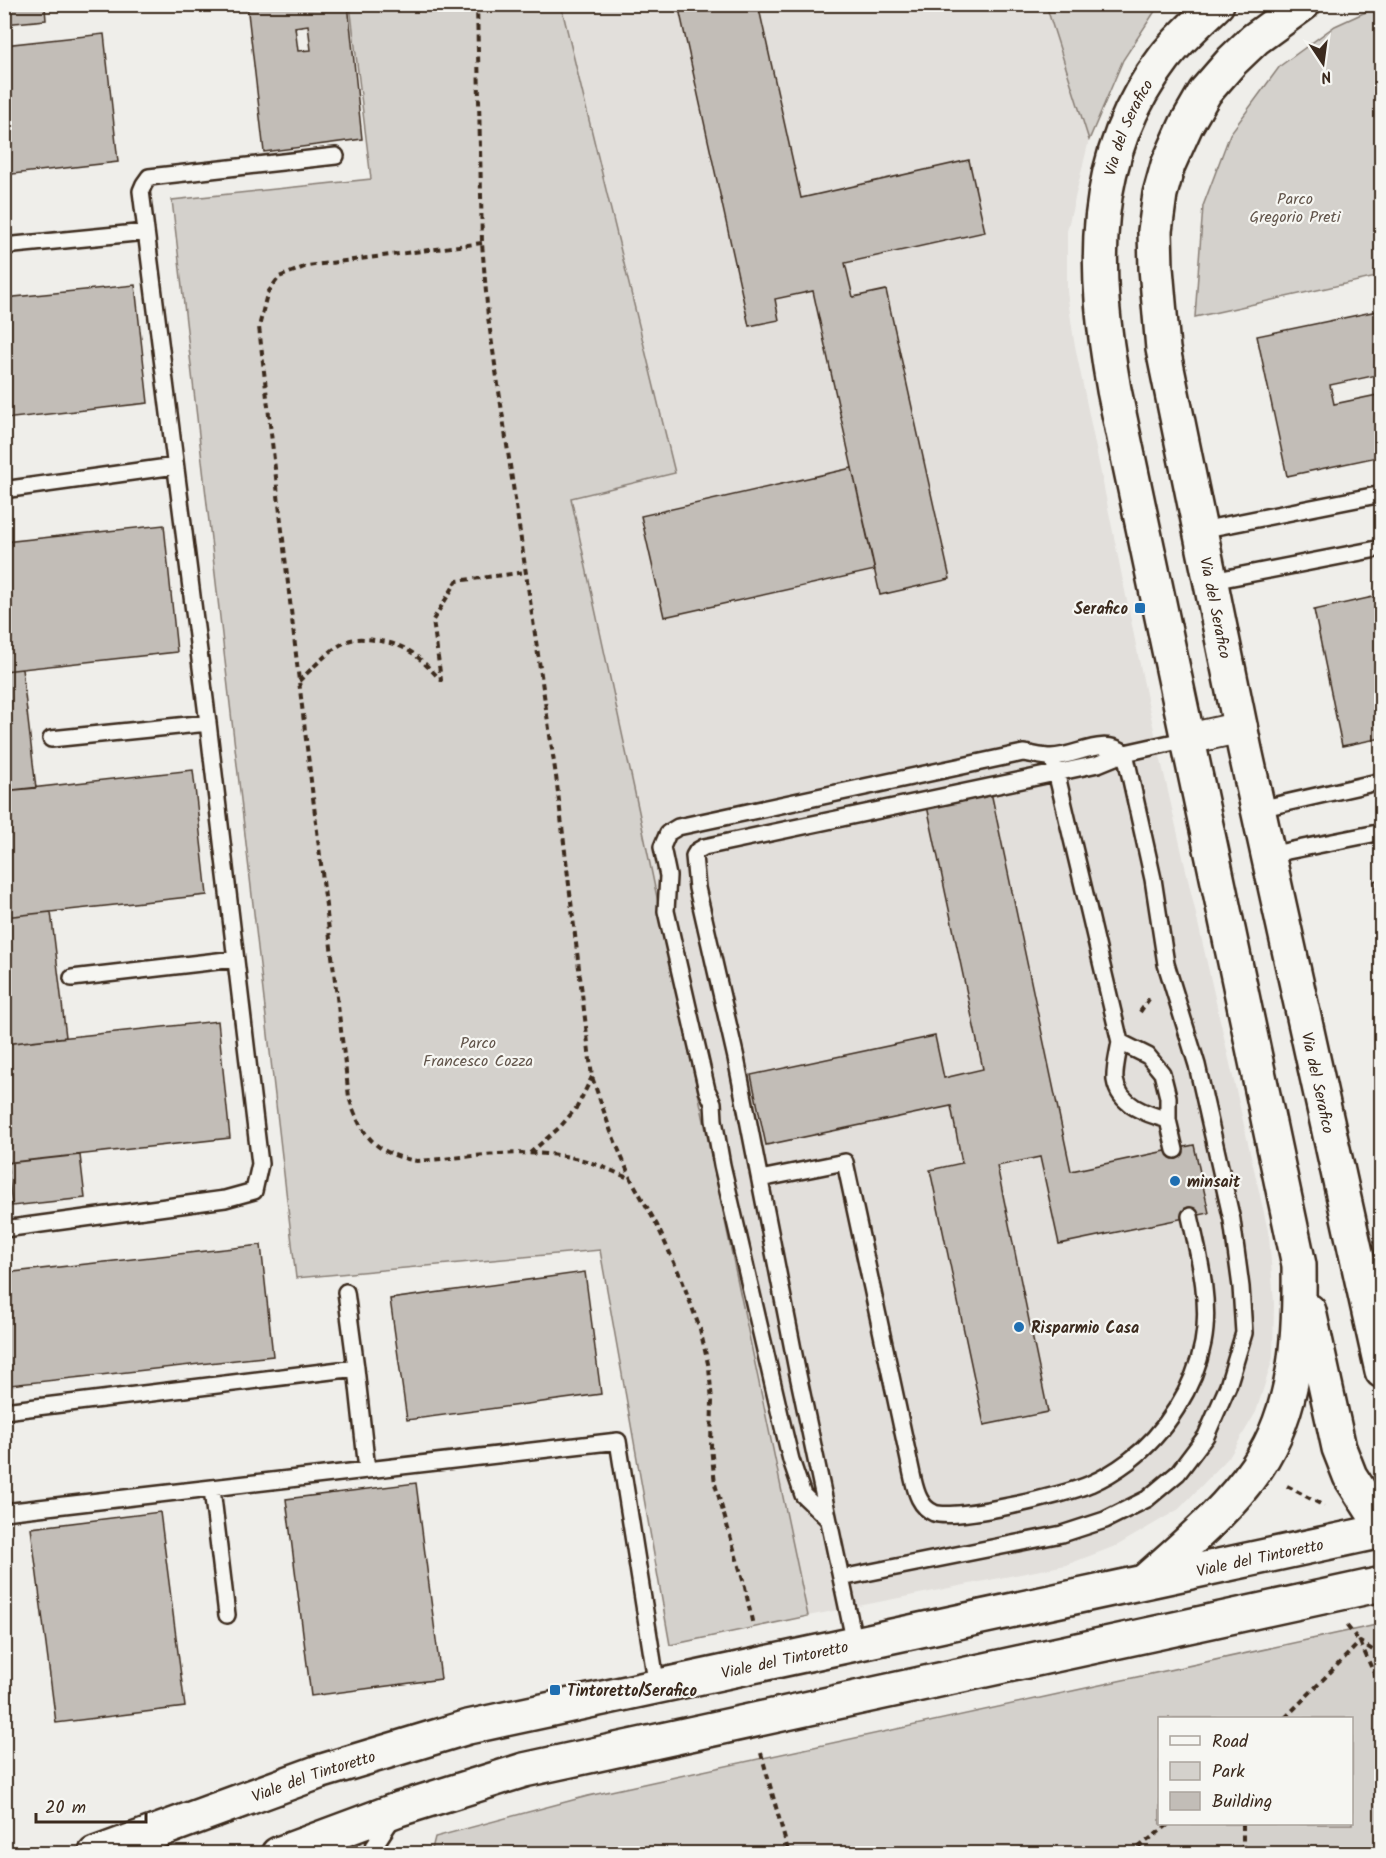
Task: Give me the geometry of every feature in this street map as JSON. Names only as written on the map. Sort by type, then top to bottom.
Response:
[{"type":"street","name":"Via del Serafico","points":[[1217,4],[1167,54],[1142,91],[1125,125],[1108,182],[1101,224],[1099,258],[1104,334],[1339,1448],[1350,1476],[1382,1528]]},
{"type":"street","name":"Via del Serafico","points":[[1303,4],[1255,39],[1232,61],[1205,92],[1176,144],[1160,194],[1155,231],[1156,268],[1163,349],[1268,855],[1382,1371]]},
{"type":"street","points":[[1188,739],[1242,728]]},
{"type":"street","name":"Via del Serafico","points":[[1357,1256],[1382,1306]]},
{"type":"street","name":"Via del Serafico","points":[[1145,1581],[1191,1540],[1234,1496],[1257,1467],[1272,1441],[1292,1379],[1299,1323],[1299,1265]]},
{"type":"street","name":"Viale del Tintoretto","points":[[95,1854],[282,1784],[394,1747],[468,1727],[1382,1528]]},
{"type":"street","points":[[278,1854],[399,1809],[524,1770],[1382,1584]]},
{"type":"lane","points":[[4,1229],[225,1198],[254,1191],[260,1164],[208,723],[141,191],[144,183],[150,177],[336,156]]},
{"type":"lane","points":[[4,246],[146,232]]},
{"type":"lane","points":[[10,489],[176,466]]},
{"type":"lane","points":[[1201,530],[1382,494]]},
{"type":"lane","points":[[1212,580],[1382,548]]},
{"type":"lane","points":[[51,739],[208,723]]},
{"type":"lane","points":[[855,1644],[736,1058],[697,888],[694,856],[704,847],[1098,764],[1125,753],[1188,739]]},
{"type":"lane","points":[[828,1519],[803,1495],[783,1429],[722,1165],[713,1102],[707,1090],[666,911],[668,876],[662,847],[668,833],[678,827],[1023,753],[1053,757],[1110,745],[1125,753],[1153,879],[1166,964],[1197,1065],[1232,1220],[1241,1287],[1244,1333],[1228,1386],[1206,1436],[1178,1473],[1147,1499],[1105,1520],[1062,1534],[841,1578]]},
{"type":"lane","points":[[1053,757],[1120,1042],[1115,1080],[1125,1101],[1143,1113],[1168,1120]]},
{"type":"lane","points":[[1259,809],[1382,781]]},
{"type":"lane","points":[[1268,855],[1382,832]]},
{"type":"lane","points":[[72,978],[235,959]]},
{"type":"lane","points":[[1120,1042],[1148,1056],[1162,1073],[1168,1097],[1168,1120],[1175,1150]]},
{"type":"lane","points":[[760,1179],[845,1162],[917,1496],[926,1508],[946,1515],[964,1514],[1088,1486],[1122,1466],[1154,1439],[1173,1413],[1193,1378],[1203,1343],[1205,1316],[1203,1283],[1190,1216]]},
{"type":"lane","points":[[346,1292],[367,1470]]},
{"type":"lane","points":[[4,1411],[356,1368]]},
{"type":"lane","points":[[4,1512],[618,1442],[657,1687]]},
{"type":"lane","points":[[212,1489],[227,1615]]},
{"type":"lane","points":[[369,1854],[399,1809]]},
{"type":"path","points":[[477,4],[482,243],[488,317],[556,776],[592,1077],[611,1132],[631,1179],[657,1225],[682,1280],[700,1329],[709,1368],[712,1401],[711,1447],[715,1484],[746,1587],[753,1626]]},
{"type":"path","points":[[482,243],[307,266],[279,278],[267,294],[259,327],[349,1097],[356,1120],[367,1137],[382,1150],[399,1158],[417,1161],[530,1154],[572,1157],[631,1179]]},
{"type":"path","points":[[299,681],[327,655],[350,640],[365,638],[396,643],[416,655],[441,680],[433,620],[457,580],[526,572]]},
{"type":"path","points":[[1120,1042],[1151,995]]},
{"type":"path","points":[[530,1154],[560,1127],[577,1107],[592,1077]]},
{"type":"path","points":[[1278,1481],[1324,1506]]},
{"type":"path","points":[[1340,1619],[1360,1642],[1382,1656]]},
{"type":"path","points":[[1360,1642],[1382,1691]]},
{"type":"path","points":[[1286,1717],[1360,1642]]},
{"type":"path","points":[[760,1750],[789,1854]]},
{"type":"path","points":[[1130,1854],[1168,1825]]},
{"type":"path","points":[[1243,1825],[1243,1854]]},
{"type":"shaded area","points":[[561,5],[1046,5],[1089,140],[1067,231],[1067,292],[1074,341],[1147,699],[1269,1235],[1274,1303],[1273,1358],[1256,1412],[1230,1456],[1179,1509],[1118,1545],[1066,1565],[808,1616],[571,497],[675,473]]},
{"type":"green space","name":"Parco Francesco Cozza","points":[[350,5],[561,5],[675,473],[571,498],[808,1616],[670,1645],[600,1250],[296,1278],[172,200],[371,179]]},
{"type":"green space","points":[[1046,5],[1159,5],[1123,60],[1089,140]]},
{"type":"green space","name":"Parco Gregorio Preti","points":[[1381,5],[1381,276],[1195,317],[1203,206],[1230,134],[1280,66],[1335,26]]},
{"type":"green space","points":[[1381,1624],[1381,1853],[431,1853],[435,1837],[588,1796]]},
{"type":"building","points":[[4,4],[85,4],[45,8],[46,20],[4,24]]},
{"type":"building","points":[[247,4],[348,4],[362,139],[264,152]],"holes":[[[308,25],[311,50],[298,51],[295,27]]]},
{"type":"building","points":[[678,4],[758,4],[801,198],[969,160],[985,232],[845,263],[853,297],[886,290],[950,579],[880,595],[813,291],[775,299],[779,320],[749,326]]},
{"type":"building","points":[[104,34],[118,162],[4,175],[4,45]]},
{"type":"building","points":[[135,285],[148,403],[4,419],[4,298]]},
{"type":"building","points":[[1382,310],[1382,374],[1330,385],[1334,404],[1382,394],[1382,456],[1287,476],[1257,336]]},
{"type":"building","points":[[852,468],[875,570],[664,617],[641,516]]},
{"type":"building","points":[[164,525],[177,652],[4,671],[4,542]]},
{"type":"building","points":[[1382,595],[1382,738],[1342,746],[1314,610]]},
{"type":"building","points":[[22,669],[36,788],[4,791],[4,671]]},
{"type":"building","points":[[193,770],[207,895],[4,917],[4,791]]},
{"type":"building","points":[[991,792],[1071,1171],[1194,1145],[1209,1213],[1059,1244],[1040,1157],[997,1166],[1048,1412],[984,1425],[930,1170],[962,1163],[951,1106],[766,1145],[751,1075],[935,1036],[944,1078],[983,1069],[927,806]]},
{"type":"building","points":[[1382,879],[1382,916],[1374,881]]},
{"type":"building","points":[[51,912],[66,1037],[4,1044],[4,917]]},
{"type":"building","points":[[218,1021],[230,1138],[4,1163],[4,1044]]},
{"type":"building","points":[[80,1155],[85,1198],[12,1206],[7,1163]]},
{"type":"building","points":[[261,1245],[273,1356],[10,1385],[4,1329],[4,1273]]},
{"type":"building","points":[[585,1272],[601,1394],[407,1420],[390,1299]]},
{"type":"building","points":[[416,1483],[441,1679],[311,1696],[286,1499]]},
{"type":"building","points":[[160,1512],[185,1707],[56,1723],[31,1528]]},
{"type":"place","name":"Serafico","points":[[1140,608]]},
{"type":"place","name":"minsait","points":[[1175,1181]]},
{"type":"place","name":"Risparmio Casa","points":[[1019,1327]]},
{"type":"place","name":"Tintoretto/Serafico","points":[[555,1690]]}]
